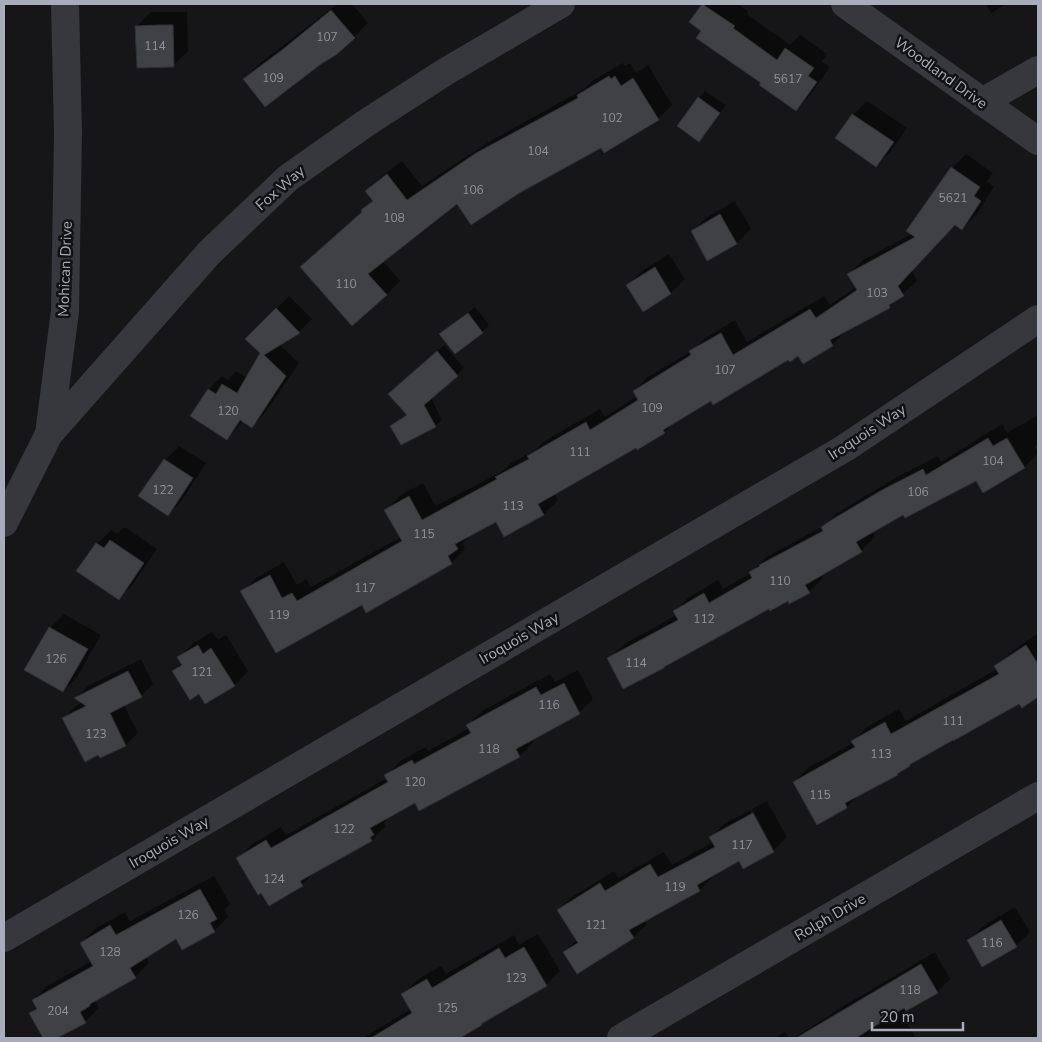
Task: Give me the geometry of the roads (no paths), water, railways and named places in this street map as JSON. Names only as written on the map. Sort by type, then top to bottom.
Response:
[{"type":"street","name":"Mohican Drive","points":[[4,523],[49,434],[65,311],[68,133],[65,4]]},
{"type":"street","name":"Fox Way","points":[[49,434],[210,253],[288,178],[366,122],[437,77],[561,4]]},
{"type":"street","name":"Woodland Drive","points":[[845,4],[1038,141]]},
{"type":"street","points":[[982,102],[1038,70]]},
{"type":"street","name":"Iroquois Way","points":[[4,938],[844,448],[1034,319]]},
{"type":"street","name":"Rolph Drive","points":[[621,1038],[1038,796]]}]
